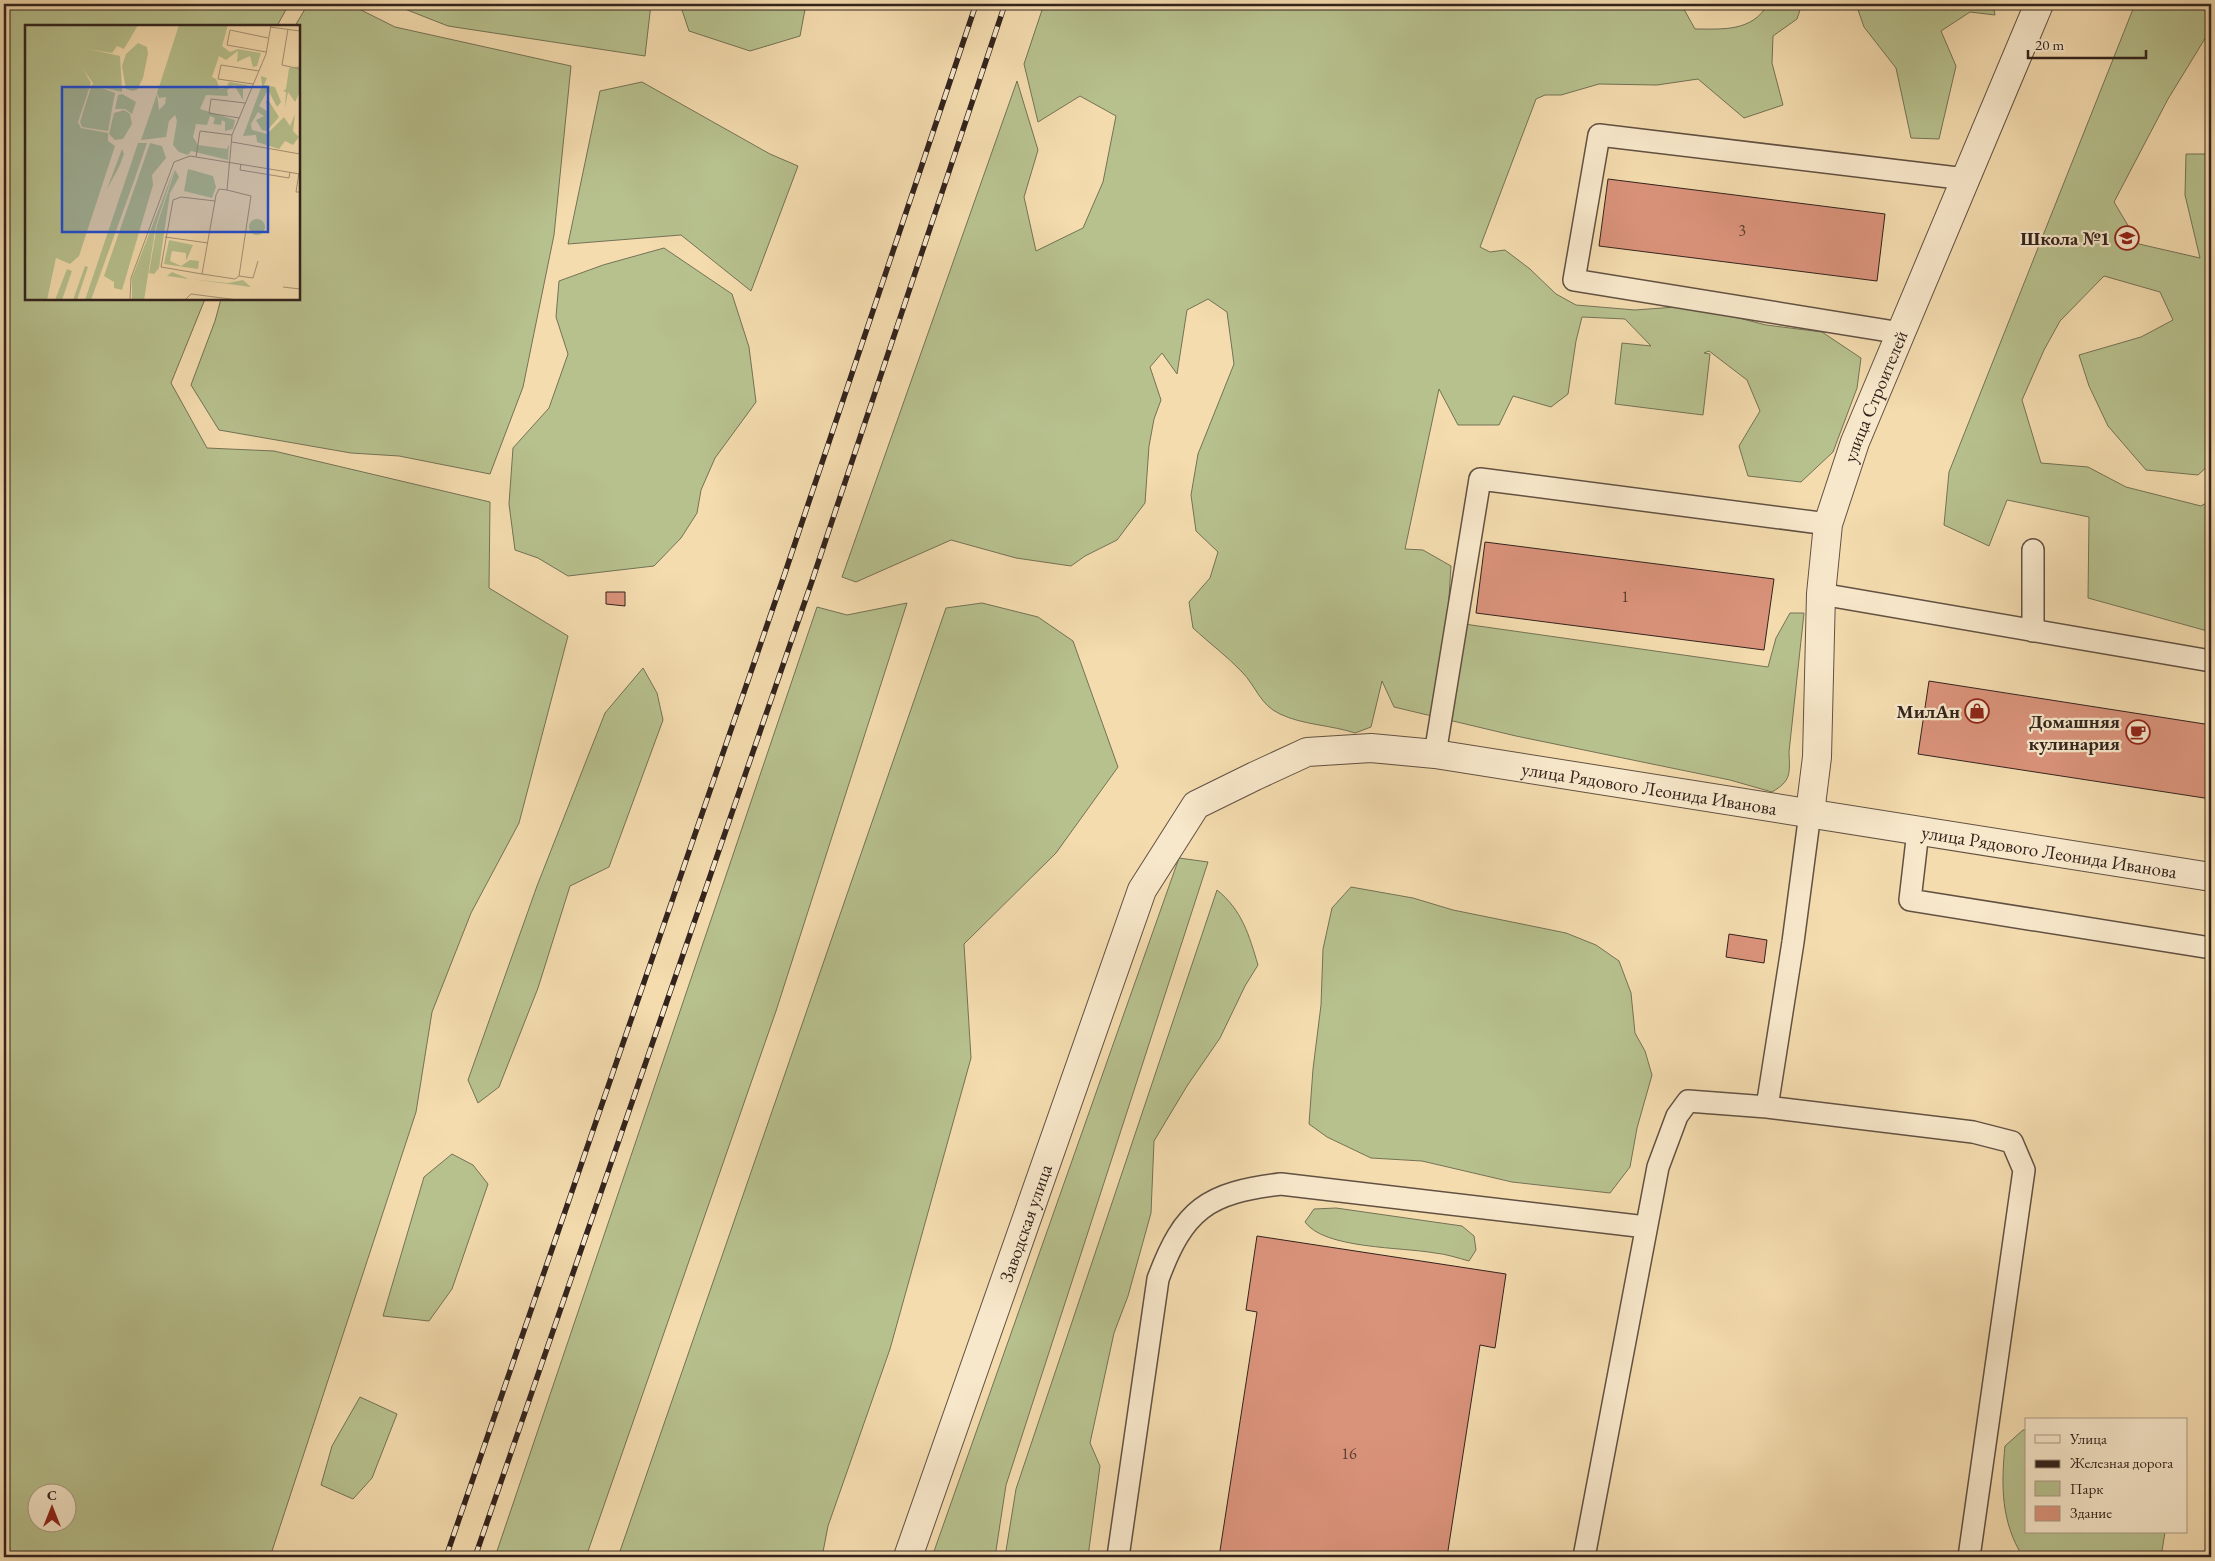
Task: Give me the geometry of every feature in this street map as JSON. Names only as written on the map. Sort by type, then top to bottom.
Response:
[{"type":"street","name":"улица Строителей","points":[[1810,813],[1818,758],[1821,594],[1828,524],[1855,442],[2039,4]]},
{"type":"street","name":"улица Рядового Леонида Иванова","points":[[1142,890],[1196,806],[1307,752],[1371,748],[1435,754],[2211,877]]},
{"type":"street","name":"Заводская улица","points":[[908,1557],[1142,890]]},
{"type":"lane","points":[[1901,333],[1574,280],[1598,135],[1966,179]]},
{"type":"lane","points":[[1435,754],[1480,479],[1828,524]]},
{"type":"lane","points":[[2033,550],[2033,630]]},
{"type":"lane","points":[[1821,594],[2211,661]]},
{"type":"lane","points":[[1767,1107],[1793,942],[1810,813]]},
{"type":"lane","points":[[1918,831],[1910,900],[2211,948]]},
{"type":"lane","points":[[1584,1557],[1658,1166],[1677,1116],[1688,1101],[1767,1107],[1973,1132],[2012,1142],[2024,1170],[1969,1557]]},
{"type":"lane","points":[[1118,1557],[1158,1279],[1170,1246],[1188,1220],[1209,1202],[1253,1188],[1281,1184],[1646,1227]]},
{"type":"green space","points":[[4,4],[289,4],[278,25],[25,25],[25,300],[205,300],[171,383],[207,448],[274,451],[490,502],[489,588],[568,636],[519,823],[471,913],[432,1012],[416,1112],[270,1557],[4,1557]]},
{"type":"green space","points":[[308,4],[349,4],[395,27],[571,66],[554,235],[523,387],[490,474],[399,456],[351,453],[219,430],[191,385],[215,321],[221,300],[300,300],[300,25],[296,25]]},
{"type":"green space","points":[[392,4],[651,4],[645,56],[448,26]]},
{"type":"green space","points":[[680,4],[806,4],[800,36],[750,51],[689,31]]},
{"type":"green space","points":[[1044,4],[1681,4],[1695,29],[1706,29],[1736,27],[1745,24],[1754,20],[1768,4],[1802,4],[1797,19],[1773,36],[1772,63],[1783,105],[1744,118],[1698,79],[1657,85],[1599,84],[1561,95],[1545,95],[1536,99],[1480,247],[1490,252],[1505,250],[1530,269],[1556,294],[1576,305],[1635,310],[1676,307],[1727,315],[1766,325],[1822,332],[1861,358],[1857,388],[1833,452],[1801,482],[1748,476],[1739,446],[1760,411],[1747,380],[1709,351],[1704,353],[1710,354],[1703,415],[1615,404],[1622,343],[1651,346],[1625,319],[1582,317],[1576,341],[1568,394],[1551,407],[1513,396],[1499,425],[1458,425],[1439,389],[1405,549],[1423,550],[1451,566],[1448,613],[1457,623],[1768,667],[1776,638],[1790,613],[1804,613],[1789,752],[1789,771],[1783,784],[1772,792],[1730,780],[1516,736],[1394,707],[1382,681],[1371,727],[1355,733],[1289,718],[1268,706],[1247,677],[1193,628],[1189,602],[1210,578],[1218,552],[1196,531],[1191,495],[1198,454],[1234,364],[1227,312],[1208,299],[1187,310],[1177,374],[1162,353],[1150,367],[1161,400],[1154,419],[1149,446],[1145,503],[1117,540],[1085,556],[1071,566],[1016,558],[951,540],[856,582],[842,577],[1017,81],[1038,150],[1024,197],[1036,251],[1083,228],[1103,182],[1116,116],[1080,96],[1038,122],[1024,64]]},
{"type":"green space","points":[[1856,4],[1993,4],[1995,15],[1970,12],[1941,31],[1956,66],[1939,139],[1911,138],[1896,68],[1864,27]]},
{"type":"green space","name":"Школа №1","points":[[2135,4],[2211,4],[2211,32],[2209,32],[2168,99],[2114,202],[2139,244],[2200,258],[2185,195],[2186,154],[2211,154],[2211,463],[2198,475],[2146,470],[2108,426],[2089,386],[2079,355],[2141,337],[2173,320],[2160,292],[2104,276],[2060,321],[2044,350],[2022,400],[2041,463],[2088,467],[2126,487],[2201,506],[2211,500],[2211,632],[2088,598],[2089,517],[2007,500],[1989,546],[1944,525],[1949,472]]},
{"type":"green space","points":[[642,82],[770,154],[798,166],[751,291],[681,235],[568,244],[600,91]]},
{"type":"green space","points":[[664,248],[732,294],[749,347],[756,402],[715,458],[701,490],[697,513],[681,538],[654,566],[568,576],[538,558],[515,550],[509,504],[513,448],[549,408],[568,354],[556,317],[559,281],[603,265]]},
{"type":"green space","points":[[907,603],[776,1011],[586,1557],[495,1557],[817,607],[847,615]]},
{"type":"green space","points":[[982,603],[1038,617],[1073,641],[1118,767],[1056,853],[964,944],[971,1058],[890,1349],[828,1526],[822,1557],[618,1557],[946,608]]},
{"type":"green space","points":[[643,668],[657,693],[663,720],[609,867],[570,886],[538,988],[499,1087],[478,1103],[468,1080],[537,886],[605,713]]},
{"type":"green space","points":[[1179,858],[1208,862],[1006,1485],[995,1557],[932,1557]]},
{"type":"green space","points":[[1351,887],[1413,898],[1453,910],[1566,933],[1596,945],[1619,961],[1631,993],[1635,1033],[1645,1051],[1652,1075],[1637,1128],[1630,1167],[1610,1193],[1512,1182],[1422,1161],[1371,1158],[1327,1137],[1309,1124],[1313,1069],[1321,1005],[1323,949],[1332,908]]},
{"type":"green space","points":[[1217,890],[1233,906],[1244,924],[1258,965],[1245,986],[1220,1038],[1187,1086],[1154,1141],[1151,1213],[1128,1296],[1114,1333],[1090,1443],[1100,1466],[1088,1557],[1005,1557],[1016,1489]]},
{"type":"green space","points":[[452,1154],[473,1165],[488,1184],[452,1289],[429,1321],[383,1316],[424,1177]]},
{"type":"green space","points":[[1336,1208],[1462,1226],[1474,1236],[1476,1250],[1469,1261],[1421,1251],[1346,1242],[1315,1231],[1305,1222],[1314,1209]]},
{"type":"green space","points":[[360,1397],[397,1414],[372,1478],[353,1499],[321,1485],[332,1446]]},
{"type":"green space","points":[[2025,1430],[2025,1534],[2165,1534],[2161,1557],[2023,1557],[2010,1531],[2004,1503],[2005,1446]]},
{"type":"building","points":[[1608,179],[1885,214],[1877,281],[1599,246]]},
{"type":"building","points":[[1485,542],[1774,579],[1764,650],[1476,613]]},
{"type":"building","points":[[606,592],[625,592],[625,606],[606,604]]},
{"type":"building","points":[[1929,681],[2211,725],[2211,799],[1918,754]]},
{"type":"building","points":[[1729,934],[1767,940],[1764,963],[1726,957]]},
{"type":"building","points":[[1257,1236],[1506,1274],[1495,1348],[1480,1345],[1447,1557],[1219,1557],[1257,1312],[1246,1310]]},
{"type":"railway","points":[[446,1557],[785,573],[976,4]]},
{"type":"railway","points":[[475,1557],[812,581],[1005,4]]},
{"type":"place","name":"Школа №1","points":[[2127,238]]},
{"type":"place","name":"МилАн","points":[[1977,711]]},
{"type":"place","name":"Домашняя кулинария","points":[[2138,732]]}]
